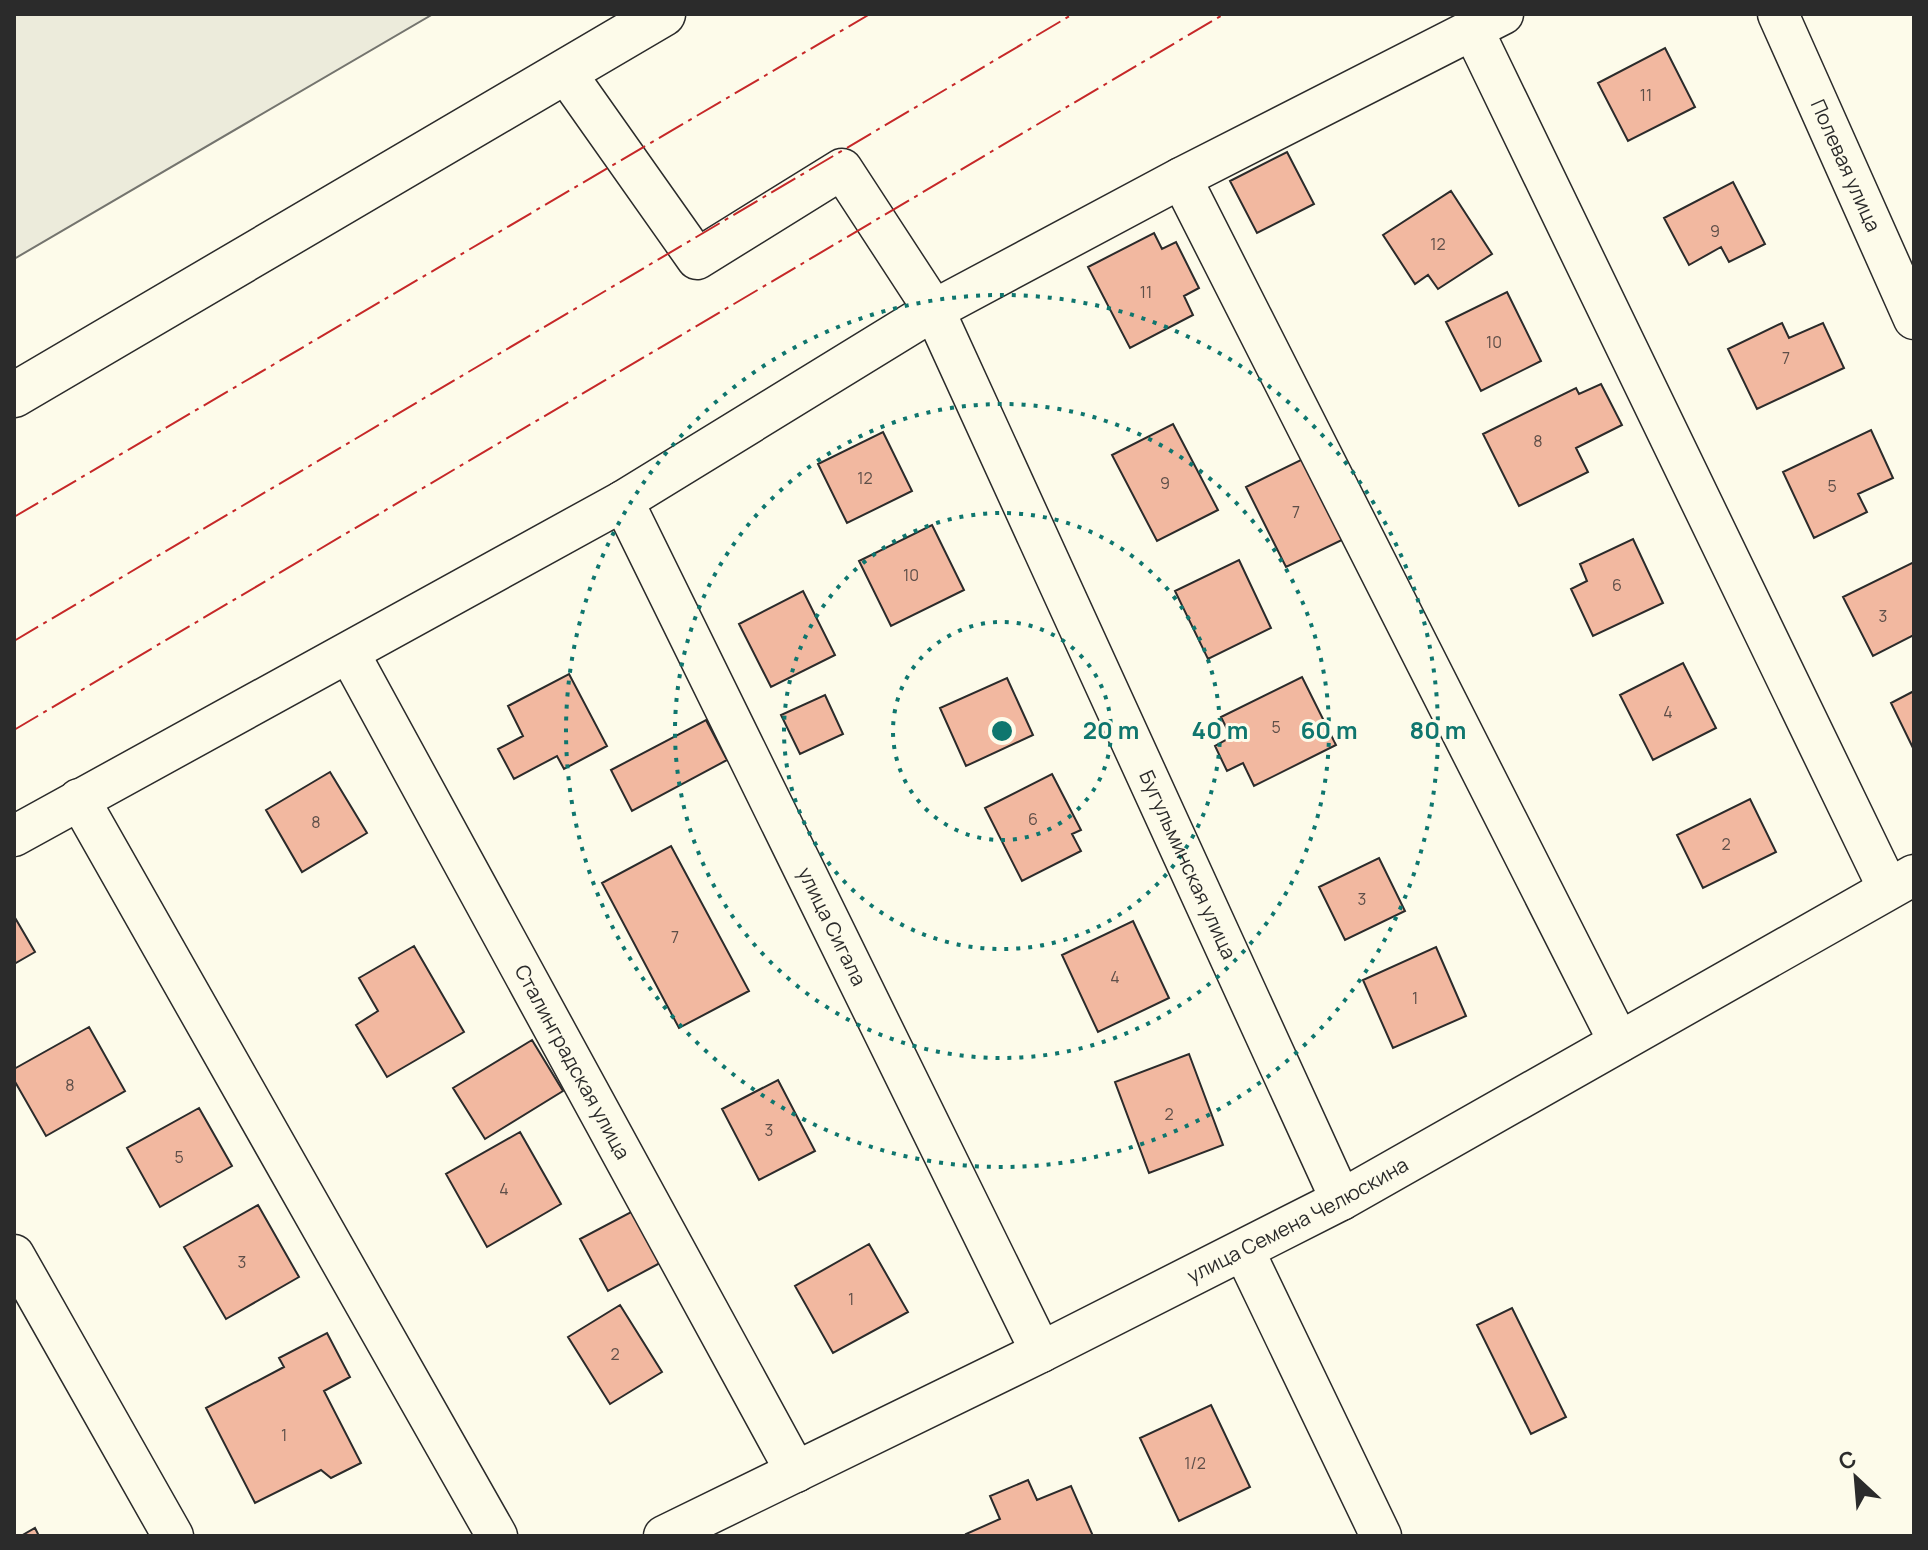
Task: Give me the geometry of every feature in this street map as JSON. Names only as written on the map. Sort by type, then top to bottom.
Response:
[{"type":"main road","points":[[14,395],[663,14]]},
{"type":"street","name":"Полевая улица","points":[[1778,14],[1914,319]]},
{"type":"street","points":[[14,836],[623,501],[934,310],[1181,178],[1488,22],[1901,882]]},
{"type":"street","name":"Бугульминская улица","points":[[565,72],[697,259],[842,169],[934,310],[1341,1200]]},
{"type":"street","points":[[1181,178],[1619,1042]]},
{"type":"street","name":"улица Сигала","points":[[623,501],[1041,1352]]},
{"type":"street","name":"Сталинградская улица","points":[[349,653],[796,1472]]},
{"type":"street","points":[[79,799],[497,1536]]},
{"type":"street","name":"улица Семена Челюскина","points":[[664,1536],[1041,1352],[1341,1200],[1901,882]]},
{"type":"street","points":[[1244,1251],[1381,1536]]},
{"type":"street","points":[[14,1255],[173,1536]]},
{"type":"shaded area","points":[[14,14],[433,14],[14,259]]},
{"type":"building","points":[[1665,48],[1695,107],[1628,141],[1598,83]]},
{"type":"building","points":[[1287,152],[1314,204],[1257,233],[1230,181]]},
{"type":"building","points":[[1733,182],[1765,244],[1729,262],[1721,247],[1689,265],[1664,218]]},
{"type":"building","points":[[1451,191],[1492,254],[1438,289],[1428,275],[1415,284],[1383,235]]},
{"type":"building","points":[[1154,233],[1162,249],[1176,242],[1199,288],[1184,296],[1193,315],[1130,348],[1088,267]]},
{"type":"building","points":[[1507,292],[1541,361],[1481,391],[1446,322]]},
{"type":"building","points":[[1782,323],[1789,338],[1823,323],[1844,368],[1757,409],[1728,349]]},
{"type":"building","points":[[1601,384],[1622,425],[1576,448],[1588,472],[1519,506],[1483,434],[1576,388],[1579,394]]},
{"type":"building","points":[[1173,424],[1218,510],[1157,541],[1112,455]]},
{"type":"building","points":[[1871,430],[1893,478],[1858,494],[1867,512],[1814,538],[1783,472]]},
{"type":"building","points":[[883,432],[912,491],[847,523],[818,464]]},
{"type":"building","points":[[1307,457],[1346,538],[1286,567],[1246,487]]},
{"type":"building","points":[[932,525],[964,590],[891,626],[859,561]]},
{"type":"building","points":[[1633,539],[1663,603],[1593,636],[1571,589],[1587,581],[1580,564]]},
{"type":"building","points":[[1239,560],[1271,628],[1208,659],[1175,591]]},
{"type":"building","points":[[1914,562],[1914,635],[1873,656],[1843,597]]},
{"type":"building","points":[[803,591],[835,655],[771,687],[739,624]]},
{"type":"building","points":[[1683,663],[1716,728],[1653,760],[1620,695]]},
{"type":"building","points":[[569,674],[607,746],[564,769],[557,756],[514,779],[498,749],[523,736],[508,706]]},
{"type":"building","points":[[1302,677],[1336,745],[1254,786],[1243,763],[1227,771],[1215,746],[1231,737],[1221,717]]},
{"type":"building","points":[[1007,678],[1033,735],[966,766],[940,708]]},
{"type":"building","points":[[1914,691],[1914,750],[1891,703]]},
{"type":"building","points":[[825,695],[843,734],[800,754],[781,715]]},
{"type":"building","points":[[706,720],[727,760],[632,811],[611,770]]},
{"type":"building","points":[[330,772],[367,833],[302,872],[266,810]]},
{"type":"building","points":[[1052,774],[1081,830],[1072,834],[1081,851],[1022,881],[985,808]]},
{"type":"building","points":[[1750,799],[1776,852],[1703,888],[1677,835]]},
{"type":"building","points":[[671,846],[749,991],[679,1028],[602,883]]},
{"type":"building","points":[[1379,858],[1405,911],[1345,940],[1319,887]]},
{"type":"building","points":[[14,916],[35,952],[14,964]]},
{"type":"building","points":[[1133,921],[1169,998],[1098,1032],[1062,955]]},
{"type":"building","points":[[414,946],[464,1032],[387,1077],[356,1025],[378,1011],[359,978]]},
{"type":"building","points":[[1436,947],[1466,1016],[1393,1048],[1363,980]]},
{"type":"building","points":[[89,1027],[125,1091],[46,1136],[14,1080],[14,1069]]},
{"type":"building","points":[[532,1040],[563,1091],[485,1139],[453,1088]]},
{"type":"building","points":[[1189,1054],[1223,1145],[1149,1173],[1115,1082]]},
{"type":"building","points":[[778,1080],[815,1151],[759,1180],[722,1109]]},
{"type":"building","points":[[199,1108],[232,1166],[160,1207],[127,1148]]},
{"type":"building","points":[[520,1132],[561,1204],[487,1247],[446,1174]]},
{"type":"building","points":[[258,1205],[299,1277],[226,1319],[184,1247]]},
{"type":"building","points":[[633,1211],[660,1263],[608,1291],[580,1239]]},
{"type":"building","points":[[869,1244],[908,1312],[833,1353],[795,1286]]},
{"type":"building","points":[[620,1305],[662,1372],[610,1404],[568,1337]]},
{"type":"building","points":[[1512,1308],[1566,1417],[1531,1434],[1477,1325]]},
{"type":"building","points":[[327,1333],[350,1377],[324,1391],[361,1463],[331,1478],[321,1470],[255,1503],[206,1408],[284,1367],[279,1358]]},
{"type":"building","points":[[1211,1405],[1250,1487],[1179,1521],[1140,1438]]},
{"type":"building","points":[[1028,1480],[1037,1500],[1071,1486],[1093,1536],[967,1536],[1000,1519],[990,1496]]},
{"type":"building","points":[[35,1528],[39,1536],[21,1536]]},
{"type":"power","points":[[14,517],[870,14]]},
{"type":"power","points":[[14,641],[1073,14]]},
{"type":"power","points":[[14,730],[1224,14]]}]
